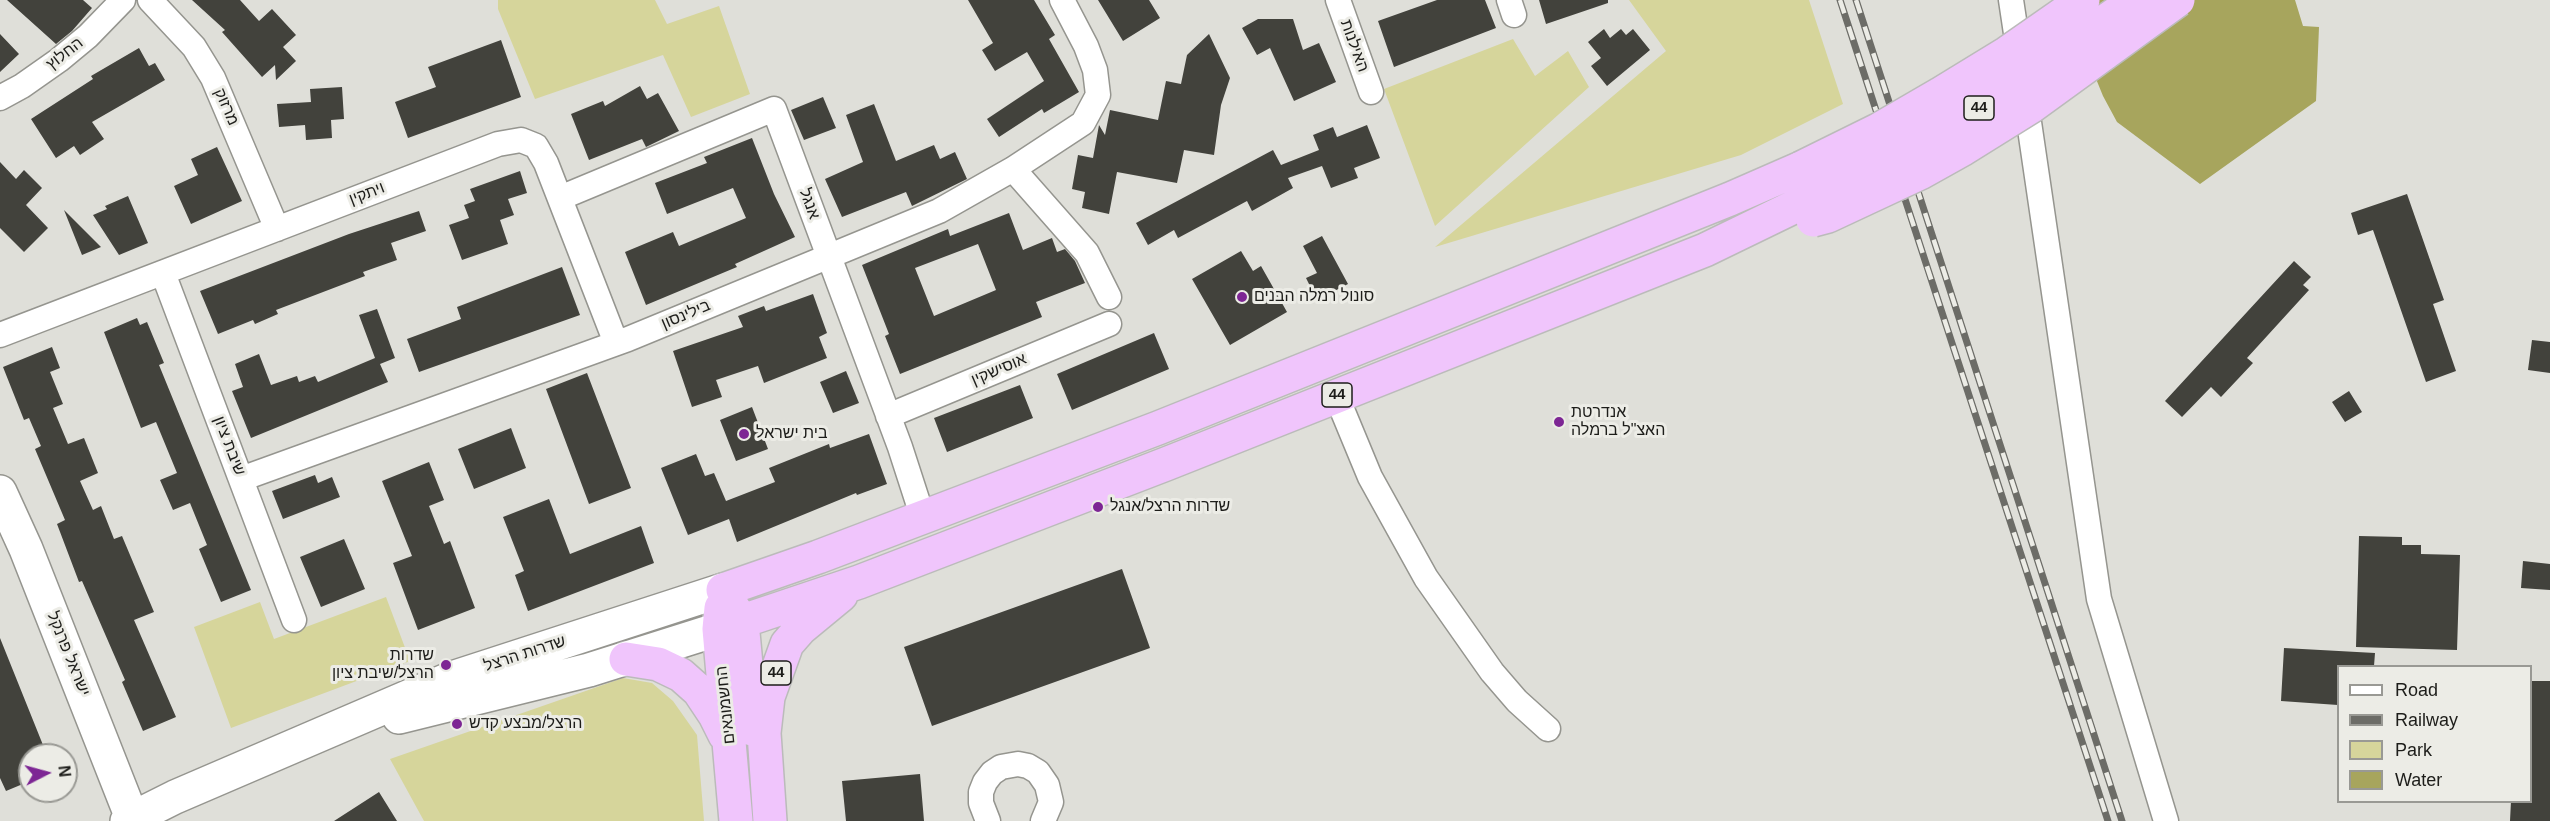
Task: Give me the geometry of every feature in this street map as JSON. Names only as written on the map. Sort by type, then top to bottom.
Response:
[{"type":"highway","name":"44","points":[[723,590],[923,518],[1158,428],[1730,199],[1801,168],[1878,130],[2007,53],[2083,0]]},
{"type":"highway","name":"44","points":[[730,625],[859,582],[1705,250],[1754,242],[1812,210],[1896,155],[1979,108],[2136,0]]},
{"type":"highway","points":[[1812,210],[1828,216],[1920,173],[1963,149],[2031,106],[2178,0]]},
{"type":"highway","name":"44","points":[[769,809],[764,733],[768,697],[787,644],[801,628],[859,582]]},
{"type":"highway","name":"החשמונאים","points":[[723,590],[730,625],[730,748],[736,821]]},
{"type":"highway","points":[[730,625],[769,809]]},
{"type":"highway","points":[[626,659],[658,664],[681,675],[699,691],[715,715],[730,748]]},
{"type":"main road","name":"ישראל פרנקל","points":[[0,492],[26,549],[130,820]]},
{"type":"main road","name":"שדרות הרצל","points":[[130,820],[175,797],[452,678],[723,590]]},
{"type":"main road","name":"שדרות הרצל","points":[[333,730],[483,697],[626,659],[730,625]]},
{"type":"street","name":"החלוץ","points":[[0,98],[22,86],[59,60],[88,36],[123,0]]},
{"type":"street","name":"מרזוק","points":[[150,0],[194,47],[213,78],[277,229]]},
{"type":"street","name":"בילינסון","points":[[241,479],[616,343],[939,211],[1013,170],[1083,123],[1098,94],[1095,70],[1086,46],[1062,0]]},
{"type":"street","name":"האילנות","points":[[1338,0],[1371,92]]},
{"type":"street","points":[[2011,0],[2099,599],[2166,821]]},
{"type":"street","name":"אנגל","points":[[560,198],[774,109],[888,416],[923,518]]},
{"type":"street","name":"ויתקין","points":[[0,335],[498,144],[521,140],[536,146],[546,163],[616,343]]},
{"type":"street","points":[[1013,170],[1087,253],[1109,297]]},
{"type":"street","name":"שיבת ציון","points":[[163,273],[294,620]]},
{"type":"street","name":"אוסישקין","points":[[888,416],[1109,324]]},
{"type":"street","points":[[1336,395],[1370,477],[1426,578],[1492,672],[1517,701],[1548,729]]},
{"type":"street","points":[[988,821],[981,803],[983,787],[992,773],[1012,764],[1033,769],[1042,776],[1047,785],[1050,801],[1044,821]]},
{"type":"green space","points":[[498,0],[655,0],[667,24],[719,6],[750,94],[691,117],[663,55],[535,99],[498,9]]},
{"type":"green space","points":[[1629,0],[1809,0],[1843,104],[1741,155],[1435,247],[1666,51]]},
{"type":"green space","points":[[1513,39],[1535,76],[1568,51],[1589,87],[1435,226],[1384,89]]},
{"type":"green space","points":[[386,597],[410,661],[231,728],[194,627],[260,602],[274,639]]},
{"type":"green space","points":[[623,678],[652,683],[673,701],[697,735],[704,821],[424,821],[390,759]]},
{"type":"water","points":[[2064,0],[2295,0],[2303,26],[2319,27],[2316,101],[2200,184],[2117,122],[2103,96]]},
{"type":"building","points":[[7,0],[83,0],[92,8],[72,31],[56,44]]},
{"type":"building","points":[[192,0],[240,0],[259,21],[272,9],[296,35],[283,47],[296,61],[276,80],[275,65],[262,77],[222,32],[225,30]]},
{"type":"building","points":[[968,0],[1034,0],[1055,35],[1049,39],[1079,92],[1044,113],[1042,109],[999,137],[987,119],[1044,81],[1027,52],[995,71],[982,50],[993,43]]},
{"type":"building","points":[[1098,0],[1149,0],[1160,18],[1123,41]]},
{"type":"building","points":[[1437,0],[1485,0],[1496,28],[1394,67],[1378,21]]},
{"type":"building","points":[[1539,0],[1608,0],[1608,3],[1546,24]]},
{"type":"building","points":[[1258,19],[1293,19],[1303,50],[1319,43],[1336,82],[1294,101],[1270,48],[1257,55],[1242,28]]},
{"type":"building","points":[[1604,29],[1610,38],[1621,29],[1626,35],[1633,29],[1650,50],[1607,86],[1591,66],[1601,58],[1588,42]]},
{"type":"building","points":[[0,34],[19,54],[0,72]]},
{"type":"building","points":[[1209,34],[1230,78],[1221,105],[1214,155],[1184,150],[1177,183],[1117,172],[1109,214],[1082,208],[1085,192],[1072,189],[1078,155],[1093,158],[1099,125],[1105,135],[1110,110],[1158,120],[1166,81],[1181,84],[1187,55]]},
{"type":"building","points":[[501,40],[521,97],[408,138],[395,102],[436,87],[428,67]]},
{"type":"building","points":[[139,48],[149,66],[155,63],[165,80],[92,122],[104,139],[80,155],[74,146],[56,158],[31,119],[93,79],[91,76]]},
{"type":"building","points":[[640,86],[647,99],[658,93],[679,131],[646,147],[642,139],[589,160],[571,114],[603,101],[605,106]]},
{"type":"building","points":[[342,87],[344,119],[331,120],[332,138],[306,140],[305,125],[279,127],[277,104],[311,102],[310,89]]},
{"type":"building","points":[[823,97],[836,128],[804,140],[791,110]]},
{"type":"building","points":[[874,104],[896,161],[934,145],[940,159],[955,152],[967,179],[912,206],[906,192],[842,217],[825,179],[863,162],[846,115]]},
{"type":"building","points":[[1367,125],[1380,158],[1354,168],[1358,178],[1331,188],[1322,166],[1288,178],[1293,188],[1252,211],[1247,201],[1178,238],[1174,230],[1148,245],[1136,223],[1273,150],[1281,165],[1319,150],[1313,135],[1333,127],[1337,137]]},
{"type":"building","points":[[752,138],[774,194],[795,237],[735,264],[737,267],[646,305],[625,252],[673,232],[679,246],[746,218],[733,188],[667,214],[655,183],[707,163],[704,157]]},
{"type":"building","points":[[217,147],[242,201],[191,224],[174,186],[198,175],[191,159]]},
{"type":"building","points":[[0,162],[16,179],[24,170],[42,188],[26,205],[48,228],[24,252],[0,228]]},
{"type":"building","points":[[520,171],[527,193],[508,199],[514,215],[500,220],[508,244],[462,260],[449,225],[469,218],[464,205],[475,201],[470,189]]},
{"type":"building","points":[[2407,194],[2444,300],[2433,304],[2456,371],[2426,382],[2373,230],[2358,235],[2351,213]]},
{"type":"building","points":[[128,196],[148,243],[119,255],[93,215],[107,209],[105,206]]},
{"type":"building","points":[[64,210],[101,247],[82,255]]},
{"type":"building","points":[[419,211],[426,231],[391,243],[397,260],[363,272],[365,276],[276,310],[278,314],[255,324],[253,320],[218,334],[200,291],[349,234]]},
{"type":"building","points":[[1009,213],[1023,250],[1052,238],[1057,252],[1065,249],[1075,261],[1085,283],[1036,302],[1042,317],[900,374],[885,336],[889,334],[862,265],[948,229],[950,236]],"holes":[[[978,244],[996,290],[934,316],[915,268]]]},
{"type":"building","points":[[1322,236],[1348,284],[1317,300],[1306,278],[1317,273],[1303,246]]},
{"type":"building","points":[[1241,251],[1253,271],[1261,266],[1287,312],[1230,345],[1192,279]]},
{"type":"building","points":[[2294,261],[2311,277],[2303,285],[2309,290],[2247,358],[2253,363],[2221,397],[2211,387],[2182,417],[2165,401]]},
{"type":"building","points":[[562,267],[580,315],[419,372],[407,339],[461,319],[457,307]]},
{"type":"building","points":[[813,294],[827,333],[819,337],[827,358],[764,383],[758,366],[716,380],[722,397],[692,407],[673,351],[743,327],[738,316],[764,306],[766,311]]},
{"type":"building","points":[[377,309],[395,358],[380,364],[388,382],[251,438],[232,391],[243,387],[235,364],[259,354],[271,385],[297,376],[299,382],[315,376],[318,382],[375,358],[359,315]]},
{"type":"building","points":[[137,318],[140,325],[147,322],[164,363],[159,365],[251,590],[221,602],[199,549],[207,545],[190,503],[173,510],[160,480],[177,473],[156,422],[141,428],[104,332]]},
{"type":"building","points":[[1154,333],[1169,369],[1072,410],[1057,374]]},
{"type":"building","points":[[2532,340],[2550,342],[2550,373],[2528,370]]},
{"type":"building","points":[[52,347],[60,368],[50,372],[63,404],[53,408],[68,444],[84,438],[98,473],[80,481],[93,510],[101,506],[114,539],[122,536],[154,612],[134,620],[176,717],[143,731],[122,682],[125,680],[82,581],[79,582],[57,524],[65,520],[35,449],[41,446],[29,418],[24,420],[3,367]]},
{"type":"building","points":[[846,371],[859,403],[833,413],[820,382]]},
{"type":"building","points":[[587,373],[631,488],[589,504],[546,389]]},
{"type":"building","points":[[1020,385],[1033,418],[947,452],[934,418]]},
{"type":"building","points":[[2349,391],[2362,412],[2345,422],[2332,402]]},
{"type":"building","name":"בית ישראל","points":[[752,407],[768,449],[736,461],[720,420]]},
{"type":"building","points":[[511,428],[526,468],[474,489],[458,449]]},
{"type":"building","points":[[869,434],[887,484],[857,495],[856,493],[737,542],[729,519],[688,535],[661,468],[696,454],[705,476],[714,473],[726,501],[775,482],[769,468],[829,444],[830,448]]},
{"type":"building","points":[[429,462],[444,500],[429,506],[444,544],[450,541],[475,608],[418,630],[393,563],[412,556],[382,481]]},
{"type":"building","points":[[315,475],[318,483],[332,477],[340,497],[283,519],[272,491]]},
{"type":"building","points":[[549,499],[570,554],[641,526],[654,563],[528,611],[515,575],[524,571],[503,517]]},
{"type":"building","points":[[2359,536],[2402,537],[2402,545],[2421,545],[2421,554],[2460,555],[2457,650],[2356,647]]},
{"type":"building","points":[[344,539],[365,589],[321,607],[300,557]]},
{"type":"building","points":[[2523,561],[2550,564],[2550,590],[2521,588]]},
{"type":"building","points":[[1122,569],[1150,648],[932,726],[904,647]]},
{"type":"building","points":[[0,638],[42,743],[18,743],[18,786],[6,791],[0,778]]},
{"type":"building","points":[[2284,648],[2375,653],[2374,665],[2337,665],[2337,705],[2281,701]]},
{"type":"building","points":[[2532,681],[2550,681],[2550,821],[2510,821],[2511,803],[2532,803]]},
{"type":"building","points":[[920,774],[924,821],[846,821],[842,781]]},
{"type":"building","points":[[379,792],[397,821],[334,821]]},
{"type":"railway","points":[[1840,0],[2108,821]]},
{"type":"railway","points":[[1856,0],[2122,821]]},
{"type":"place","name":"סונול רמלה הבנים","points":[[1242,297]]},
{"type":"place","name":"אנדרטת האצ\"ל ברמלה","points":[[1559,422]]},
{"type":"place","name":"בית ישראל","points":[[744,434]]},
{"type":"place","name":"שדרות הרצל/אנגל","points":[[1098,507]]},
{"type":"place","name":"שדרות הרצל/שיבת ציון","points":[[446,665]]},
{"type":"place","name":"הרצל/מבצע קדש","points":[[457,724]]}]
